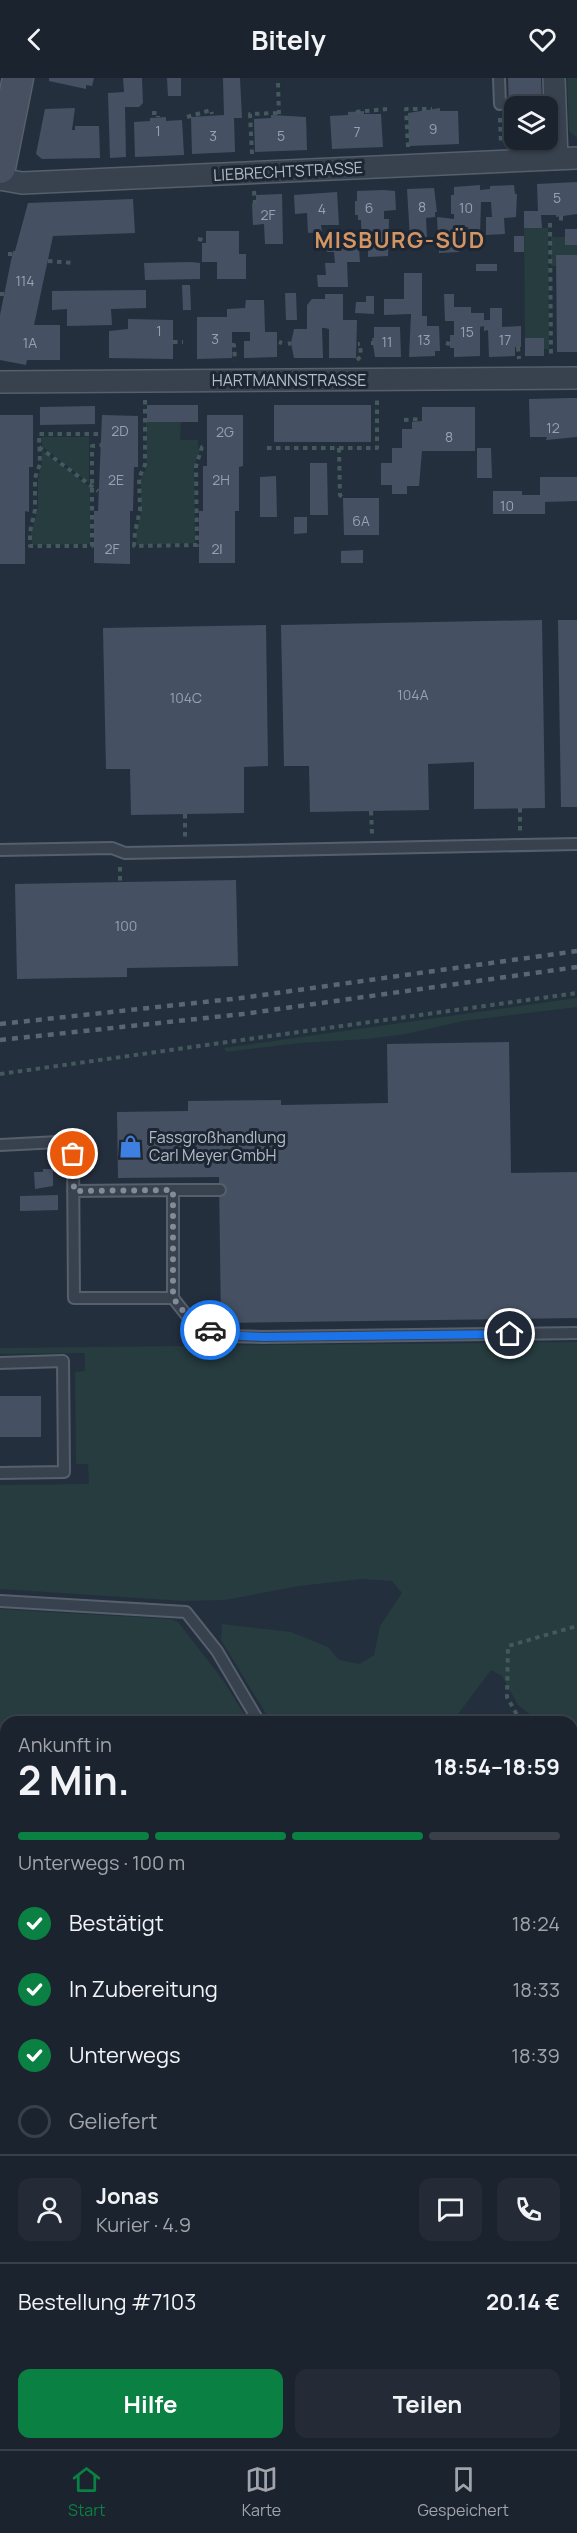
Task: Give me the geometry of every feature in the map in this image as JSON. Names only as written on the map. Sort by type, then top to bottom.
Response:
[{"type":"main road","points":[[0,168],[18,78]]},
{"type":"street","points":[[554,78],[567,159]]},
{"type":"street","name":"LIEBRECHTSTRASSE","points":[[0,179],[22,183],[254,181],[567,159]]},
{"type":"street","name":"HARTMANNSTRASSE","points":[[0,382],[577,378]]},
{"type":"lane","points":[[499,78],[500,104]]},
{"type":"lane","points":[[0,850],[112,848],[125,853],[577,844]]},
{"type":"lane","points":[[0,1145],[58,1142],[73,1154],[74,1298],[173,1298]]},
{"type":"lane","points":[[173,1190],[173,1298],[192,1322],[224,1335],[263,1337],[577,1333]]},
{"type":"lane","points":[[74,1191],[220,1190]]},
{"type":"lane","points":[[0,1363],[63,1361],[64,1472],[0,1473]]},
{"type":"lane","points":[[0,1601],[186,1612],[217,1651],[255,1716]]},
{"type":"path","points":[[255,204],[250,114],[279,114],[278,83]]},
{"type":"path","points":[[500,104],[501,162]]},
{"type":"path","points":[[356,111],[387,109]]},
{"type":"path","points":[[408,154],[406,109],[432,109]]},
{"type":"path","points":[[187,117],[206,110],[211,110],[212,114]]},
{"type":"path","points":[[152,113],[158,113],[158,117]]},
{"type":"path","points":[[561,216],[561,223]]},
{"type":"path","points":[[550,224],[551,365]]},
{"type":"path","points":[[198,240],[204,240],[203,243]]},
{"type":"path","points":[[48,261],[74,263]]},
{"type":"path","points":[[173,342],[183,342]]},
{"type":"path","points":[[356,364],[361,356],[360,344],[358,344]]},
{"type":"path","points":[[229,361],[234,361],[234,345],[232,345]]},
{"type":"path","points":[[518,347],[519,362]]},
{"type":"path","points":[[145,393],[145,465],[139,478],[140,510],[134,546],[197,545],[196,466],[202,447],[207,446]]},
{"type":"path","points":[[267,448],[377,448],[377,394]]},
{"type":"path","points":[[404,420],[422,419]]},
{"type":"path","points":[[99,434],[39,434],[40,464],[35,478],[35,510],[30,532],[30,546],[92,546],[92,446],[102,445]]},
{"type":"path","points":[[39,447],[98,491]]},
{"type":"path","points":[[339,448],[340,495],[343,498]]},
{"type":"path","points":[[196,492],[203,492]]},
{"type":"path","points":[[520,808],[520,846]]},
{"type":"path","points":[[371,811],[372,849]]},
{"type":"path","points":[[184,814],[185,852]]},
{"type":"path","points":[[0,1074],[577,993]]},
{"type":"path","points":[[518,1716],[507,1697],[508,1646],[577,1626]]},
{"type":"green space","points":[[567,78],[577,78],[577,138],[569,131]]},
{"type":"green space","points":[[524,228],[548,228],[549,349],[544,349],[544,338],[525,338]]},
{"type":"green space","points":[[551,237],[565,237],[565,245],[577,245],[577,255],[557,255],[556,266],[551,266]]},
{"type":"green space","points":[[146,422],[181,422],[180,440],[198,440],[198,449],[201,449],[194,465],[195,543],[137,545],[136,533],[141,513],[141,478],[147,467]]},
{"type":"green space","points":[[42,437],[89,437],[89,483],[42,446]]},
{"type":"green space","points":[[42,450],[90,487],[90,544],[32,545],[31,534],[38,509],[38,479],[42,464]]},
{"type":"green space","points":[[577,998],[577,1007],[463,1021],[406,1034],[226,1052],[224,1048]]},
{"type":"green space","points":[[577,1342],[577,1716],[532,1716],[518,1705],[502,1676],[491,1670],[456,1716],[267,1716],[221,1640],[222,1624],[291,1632],[328,1647],[339,1660],[360,1664],[374,1655],[380,1626],[402,1593],[392,1581],[361,1579],[299,1586],[225,1600],[184,1601],[0,1589],[0,1485],[89,1484],[88,1464],[76,1464],[75,1372],[85,1371],[85,1353],[0,1354],[0,1348]]},
{"type":"green space","points":[[0,1609],[171,1619],[178,1622],[223,1680],[245,1716],[0,1716]]},
{"type":"building","points":[[49,78],[94,78],[92,86],[86,85],[86,89],[49,81]]},
{"type":"building","points":[[123,78],[142,78],[143,103],[139,107],[125,107],[126,157],[110,158],[108,93],[124,92]]},
{"type":"building","points":[[167,78],[181,78],[181,96],[168,96]]},
{"type":"building","points":[[223,78],[240,78],[242,118],[234,118],[235,152],[192,154],[191,117],[224,115]]},
{"type":"building","points":[[508,78],[541,78],[542,96],[509,96]]},
{"type":"building","points":[[75,108],[72,130],[75,130],[75,126],[99,126],[100,158],[42,159],[36,154],[45,109]]},
{"type":"building","points":[[440,108],[440,111],[458,111],[459,144],[409,146],[408,113]]},
{"type":"building","points":[[364,111],[364,114],[381,114],[383,147],[332,149],[330,116]]},
{"type":"building","points":[[271,115],[306,117],[307,150],[255,152],[254,119],[271,118]]},
{"type":"building","points":[[166,117],[166,121],[182,120],[184,155],[135,157],[134,122]]},
{"type":"building","points":[[577,182],[577,214],[556,217],[556,215],[541,215],[542,228],[524,228],[524,211],[538,211],[537,184]]},
{"type":"building","points":[[480,185],[480,190],[490,189],[490,186],[514,185],[515,194],[517,194],[516,217],[504,218],[505,234],[486,235],[486,217],[492,217],[491,202],[481,202],[480,235],[469,236],[468,227],[454,227],[455,235],[458,235],[459,252],[439,253],[437,217],[454,219],[454,214],[451,214],[451,195],[454,195],[454,187]]},
{"type":"building","points":[[434,188],[437,212],[435,212],[435,217],[426,218],[427,238],[410,239],[407,189]]},
{"type":"building","points":[[357,191],[395,191],[396,210],[384,211],[384,219],[389,219],[388,256],[368,257],[368,249],[362,250],[361,220],[358,220],[358,215],[355,215]]},
{"type":"building","points":[[337,192],[339,225],[321,225],[322,232],[308,233],[307,213],[295,214],[294,195]]},
{"type":"building","points":[[282,194],[283,244],[265,244],[264,224],[253,225],[252,204],[256,201],[256,195]]},
{"type":"building","points":[[133,199],[135,233],[53,236],[34,325],[60,325],[60,360],[27,360],[26,365],[0,360],[0,315],[13,251],[15,251],[28,203]]},
{"type":"building","points":[[565,229],[577,229],[577,245],[565,245]]},
{"type":"building","points":[[206,231],[239,231],[239,254],[246,254],[246,279],[217,279],[217,262],[202,262],[202,243],[206,243]]},
{"type":"building","points":[[326,233],[353,233],[354,248],[359,248],[360,262],[347,262],[348,287],[318,287],[317,275],[326,275],[325,263],[335,263],[334,252],[327,252]]},
{"type":"building","points":[[514,236],[524,236],[524,252],[514,252]]},
{"type":"building","points":[[556,255],[577,255],[577,352],[557,352]]},
{"type":"building","points":[[144,263],[200,263],[200,279],[145,280]]},
{"type":"building","points":[[476,264],[497,264],[497,271],[476,271]]},
{"type":"building","points":[[404,273],[422,273],[422,316],[427,316],[427,326],[439,326],[440,351],[435,351],[435,356],[409,357],[411,314],[384,315],[384,299],[404,299]]},
{"type":"building","points":[[182,285],[190,285],[191,310],[183,310]]},
{"type":"building","points":[[146,290],[146,308],[111,309],[112,325],[67,326],[67,309],[52,310],[52,291]]},
{"type":"building","points":[[285,293],[296,293],[297,320],[286,320]]},
{"type":"building","points":[[325,294],[343,294],[343,320],[357,320],[356,358],[329,358],[329,329],[322,328],[323,358],[294,358],[291,343],[294,329],[307,329],[307,305],[312,299],[325,299]]},
{"type":"building","points":[[444,294],[454,294],[454,307],[471,307],[471,313],[484,313],[484,320],[490,320],[490,308],[502,308],[502,327],[521,326],[521,347],[515,347],[515,356],[489,357],[488,330],[484,331],[484,326],[480,327],[480,356],[454,357],[454,348],[450,348],[450,335],[454,335],[454,321],[445,321]]},
{"type":"building","points":[[366,296],[374,296],[374,314],[355,313],[356,302],[366,302]]},
{"type":"building","points":[[246,300],[264,300],[265,332],[277,332],[277,357],[244,358],[244,341],[250,341],[250,332],[232,332],[232,358],[197,359],[197,317],[227,317],[227,309],[245,308]]},
{"type":"building","points":[[128,319],[173,320],[173,359],[109,358],[109,331],[128,329]]},
{"type":"building","points":[[374,327],[400,327],[401,357],[375,357],[372,338],[374,338]]},
{"type":"building","points":[[525,338],[544,338],[544,356],[525,356]]},
{"type":"building","points":[[577,398],[577,437],[546,440],[547,437],[530,437],[529,399]]},
{"type":"building","points":[[147,405],[198,405],[198,422],[147,422]]},
{"type":"building","points":[[274,405],[371,405],[371,442],[274,442]]},
{"type":"building","points":[[95,406],[95,424],[40,425],[40,407]]},
{"type":"building","points":[[422,407],[475,407],[475,451],[422,451],[419,486],[407,486],[407,494],[392,494],[392,485],[381,485],[381,463],[392,463],[392,448],[402,448],[402,429],[412,429],[412,422],[422,421]]},
{"type":"building","points":[[0,415],[33,415],[33,467],[29,467],[29,512],[25,511],[25,564],[0,564]]},
{"type":"building","points":[[102,415],[138,416],[138,467],[134,467],[133,511],[130,511],[130,564],[94,563],[94,511],[98,511]]},
{"type":"building","points":[[207,415],[243,415],[243,466],[239,467],[239,511],[235,511],[235,563],[199,563],[199,511],[203,511],[203,466],[207,466]]},
{"type":"building","points":[[477,448],[491,448],[492,478],[477,478]]},
{"type":"building","points":[[310,463],[327,463],[328,515],[310,515]]},
{"type":"building","points":[[276,476],[277,517],[260,517],[260,477]]},
{"type":"building","points":[[540,477],[577,477],[577,501],[545,502],[545,514],[493,514],[493,491],[522,491],[522,495],[540,495]]},
{"type":"building","points":[[343,498],[379,498],[379,535],[344,535]]},
{"type":"building","points":[[294,517],[307,517],[307,533],[294,534]]},
{"type":"building","points":[[363,550],[363,563],[341,563],[341,551]]},
{"type":"building","points":[[542,620],[545,808],[474,809],[474,762],[428,764],[429,810],[310,812],[309,766],[284,766],[281,625]]},
{"type":"building","points":[[558,620],[577,620],[577,807],[561,807]]},
{"type":"building","points":[[266,625],[268,766],[244,767],[244,813],[131,815],[130,769],[106,769],[103,628]]},
{"type":"building","points":[[236,880],[238,966],[127,968],[127,977],[17,979],[15,884]]},
{"type":"building","points":[[509,1042],[511,1173],[577,1172],[577,1318],[221,1323],[219,1177],[118,1178],[117,1112],[188,1111],[188,1101],[281,1100],[281,1105],[388,1103],[387,1044]]},
{"type":"building","points":[[43,1169],[53,1169],[53,1186],[35,1189],[34,1172],[43,1172]]},
{"type":"building","points":[[58,1195],[58,1210],[20,1211],[20,1196]]},
{"type":"building","points":[[0,1396],[41,1396],[41,1437],[0,1437]]},
{"type":"railway","points":[[0,1024],[241,998],[577,951]]},
{"type":"railway","points":[[0,1040],[243,1014],[577,967]]},
{"type":"way so far","points":[[73,1154],[74,1191],[173,1190],[173,1298],[192,1322],[210,1330]]},
{"type":"place","name":"Fassgroßhandlung Carl Meyer GmbH","points":[[131,1146]]},
{"type":"district","name":"MISBURG-SÜD","points":[[400,240]]},
{"type":"route","points":[[210,1330],[224,1335],[263,1337],[510,1334]]}]
